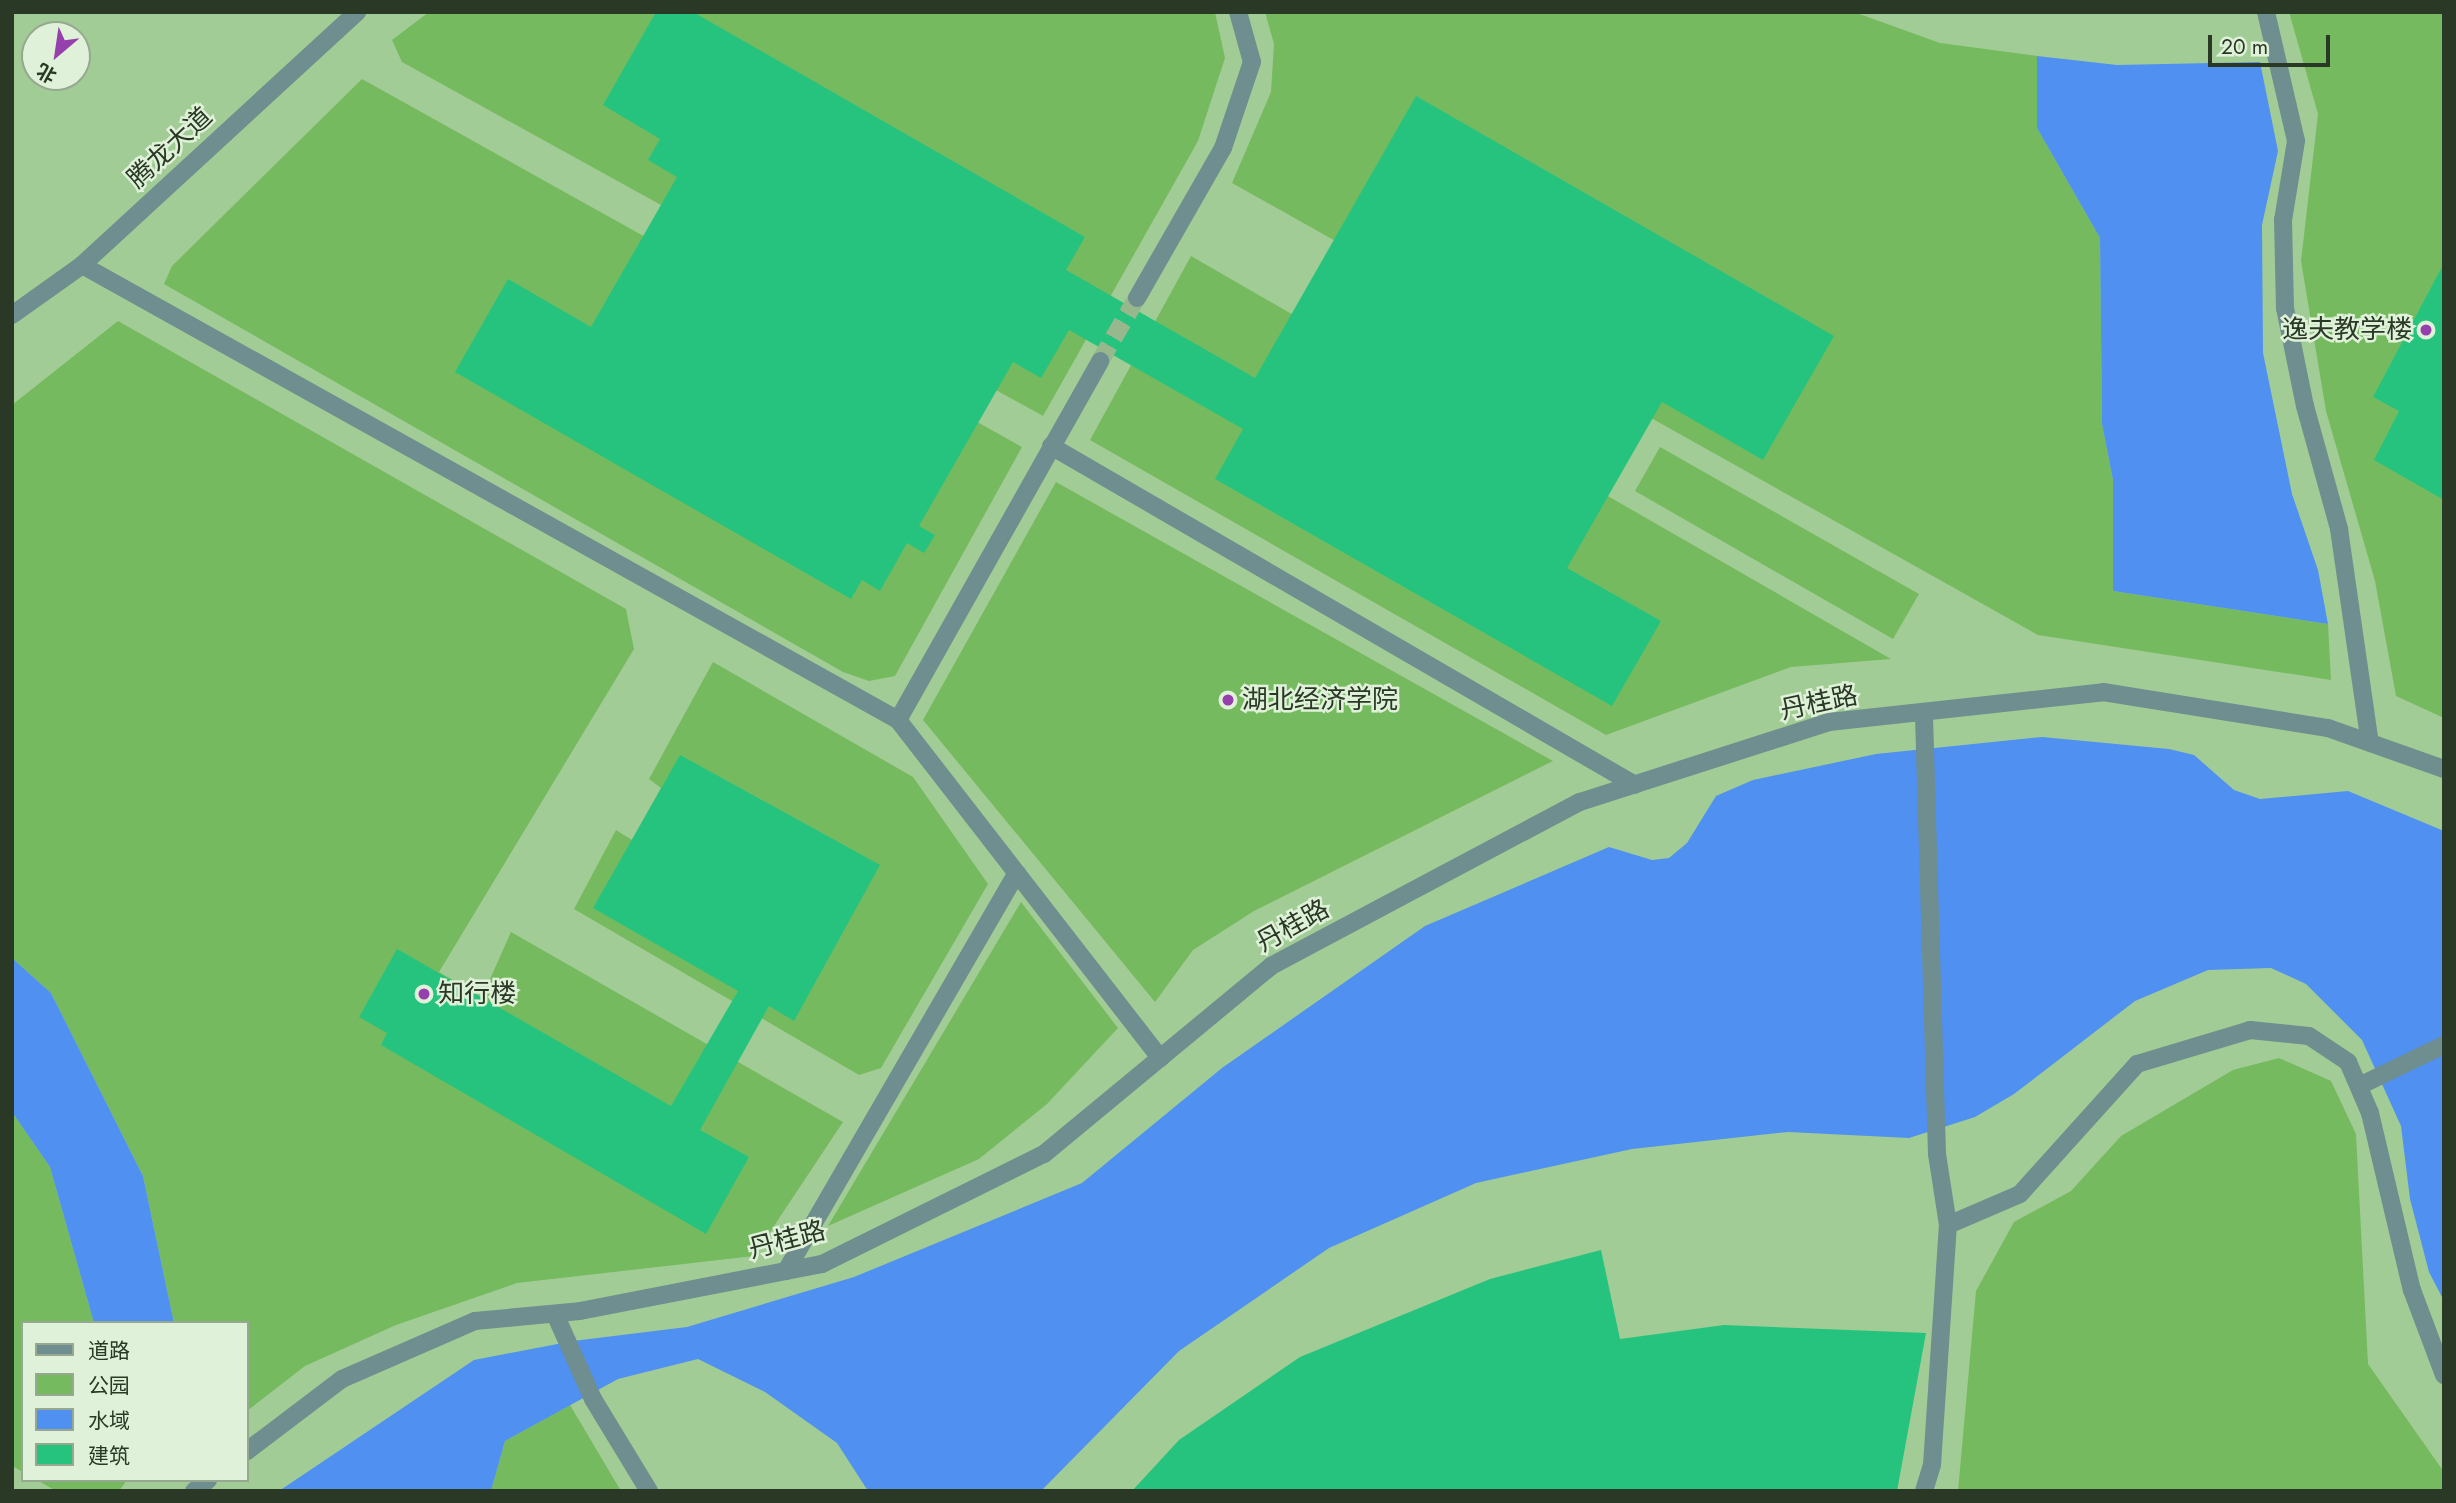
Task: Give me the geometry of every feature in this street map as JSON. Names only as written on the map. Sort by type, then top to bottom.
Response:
[{"type":"street","name":"腾龙大道","points":[[12,315],[82,265],[357,12]]},
{"type":"street","points":[[1137,298],[1223,148],[1252,62],[1238,12]]},
{"type":"street","points":[[2266,12],[2296,141],[2283,220],[2286,308],[2305,406],[2339,528],[2370,743]]},
{"type":"street","points":[[82,265],[898,720],[1160,1058]]},
{"type":"street","points":[[898,720],[1100,361]]},
{"type":"street","points":[[1051,446],[1635,785]]},
{"type":"street","name":"丹桂路","points":[[248,1450],[354,1374],[475,1321],[556,1317],[822,1264],[1044,1154],[1270,966],[1580,802],[1829,722],[2103,692],[2328,728],[2444,769]]},
{"type":"street","points":[[1924,712],[1937,1154],[1948,1225],[1932,1465],[1924,1491]]},
{"type":"street","points":[[786,1270],[1017,873]]},
{"type":"street","points":[[1948,1225],[2020,1194],[2137,1065],[2250,1030],[2309,1036],[2348,1062],[2365,1083],[2412,1290],[2444,1375]]},
{"type":"street","points":[[2365,1083],[2444,1045]]},
{"type":"street","points":[[556,1317],[593,1399],[649,1491]]},
{"type":"shaded area","name":"湖北经济学院","points":[[12,12],[2444,12],[2444,1491],[12,1491]]},
{"type":"green space","points":[[429,12],[1215,12],[1225,58],[1198,141],[1043,416],[402,62],[392,40]]},
{"type":"green space","points":[[1265,12],[1854,12],[1940,43],[2037,56],[2037,128],[2100,238],[2102,424],[2113,480],[2113,591],[2328,624],[2331,680],[2038,635],[1232,183],[1271,92],[1274,44]]},
{"type":"green space","points":[[2289,12],[2444,12],[2444,718],[2396,696],[2375,581],[2326,411],[2301,261],[2318,114]]},
{"type":"green space","points":[[362,79],[1022,447],[895,676],[869,681],[843,672],[164,284],[172,266]]},
{"type":"green space","points":[[1191,256],[1891,659],[1791,667],[1606,735],[1090,440]]},
{"type":"green space","points":[[118,321],[626,609],[634,649],[439,972],[482,997],[511,932],[843,1122],[754,1256],[517,1283],[396,1325],[305,1366],[248,1410],[248,1321],[174,1321],[143,1176],[51,993],[12,958],[12,405]]},
{"type":"green space","points":[[1660,447],[1919,594],[1893,639],[1635,491]]},
{"type":"green space","points":[[1056,482],[1553,761],[1254,911],[1193,950],[1155,1002],[923,720]]},
{"type":"green space","points":[[713,662],[913,777],[988,884],[881,1068],[859,1075],[574,909],[616,830],[632,840],[661,788],[649,779]]},
{"type":"green space","points":[[1021,902],[1118,1028],[1047,1104],[979,1159],[828,1226]]},
{"type":"green space","points":[[2279,1058],[2331,1081],[2356,1134],[2368,1364],[2444,1472],[2444,1491],[1958,1491],[1976,1291],[2014,1222],[2071,1191],[2121,1136],[2233,1070]]},
{"type":"green space","points":[[12,1112],[50,1167],[93,1321],[21,1321],[21,1471],[12,1466]]},
{"type":"green space","points":[[570,1405],[621,1491],[491,1491],[505,1441]]},
{"type":"green space","points":[[40,1482],[126,1482],[119,1491],[56,1491]]},
{"type":"water","points":[[2037,56],[2117,65],[2260,62],[2278,151],[2262,225],[2263,353],[2292,494],[2318,570],[2328,624],[2113,591],[2113,480],[2102,424],[2100,238],[2037,128]]},
{"type":"water","points":[[2042,737],[2169,749],[2194,755],[2234,790],[2260,799],[2348,791],[2444,831],[2444,1301],[2429,1272],[2410,1199],[2401,1126],[2362,1040],[2306,984],[2271,968],[2208,970],[2135,1001],[2014,1094],[1975,1117],[1909,1138],[1788,1132],[1632,1149],[1476,1183],[1329,1248],[1179,1351],[1041,1491],[868,1491],[837,1443],[765,1392],[698,1359],[618,1379],[505,1441],[491,1491],[279,1491],[474,1360],[573,1341],[687,1327],[854,1277],[1082,1183],[1222,1068],[1425,926],[1609,847],[1652,860],[1669,858],[1687,843],[1716,796],[1753,780],[1876,754]]},
{"type":"water","points":[[12,958],[51,993],[143,1176],[174,1321],[93,1321],[50,1167],[12,1112]]},
{"type":"building","points":[[656,12],[693,12],[1085,237],[1066,270],[1255,378],[1416,96],[1834,336],[1763,460],[1662,402],[1567,568],[1661,621],[1612,706],[1215,479],[1243,429],[1069,330],[1041,378],[1013,362],[919,526],[935,535],[924,553],[907,543],[880,591],[862,580],[851,599],[455,372],[508,279],[591,327],[677,177],[648,160],[660,139],[603,105]]},
{"type":"building","name":"逸夫教学楼","points":[[2444,263],[2444,500],[2374,460],[2399,411],[2373,397]]},
{"type":"building","name":"知行楼","points":[[680,755],[880,865],[794,1021],[769,1006],[700,1130],[749,1157],[706,1234],[381,1045],[387,1033],[359,1017],[397,949],[671,1106],[738,991],[593,908]]},
{"type":"building","points":[[1601,1250],[1620,1339],[1724,1325],[1926,1333],[1897,1491],[1132,1491],[1179,1440],[1300,1357],[1490,1279]]},
{"type":"tunnel","points":[[1100,361],[1137,298]]},
{"type":"place","name":"逸夫教学楼","points":[[2426,330]]},
{"type":"place","name":"湖北经济学院","points":[[1228,700]]},
{"type":"place","name":"知行楼","points":[[424,994]]}]
